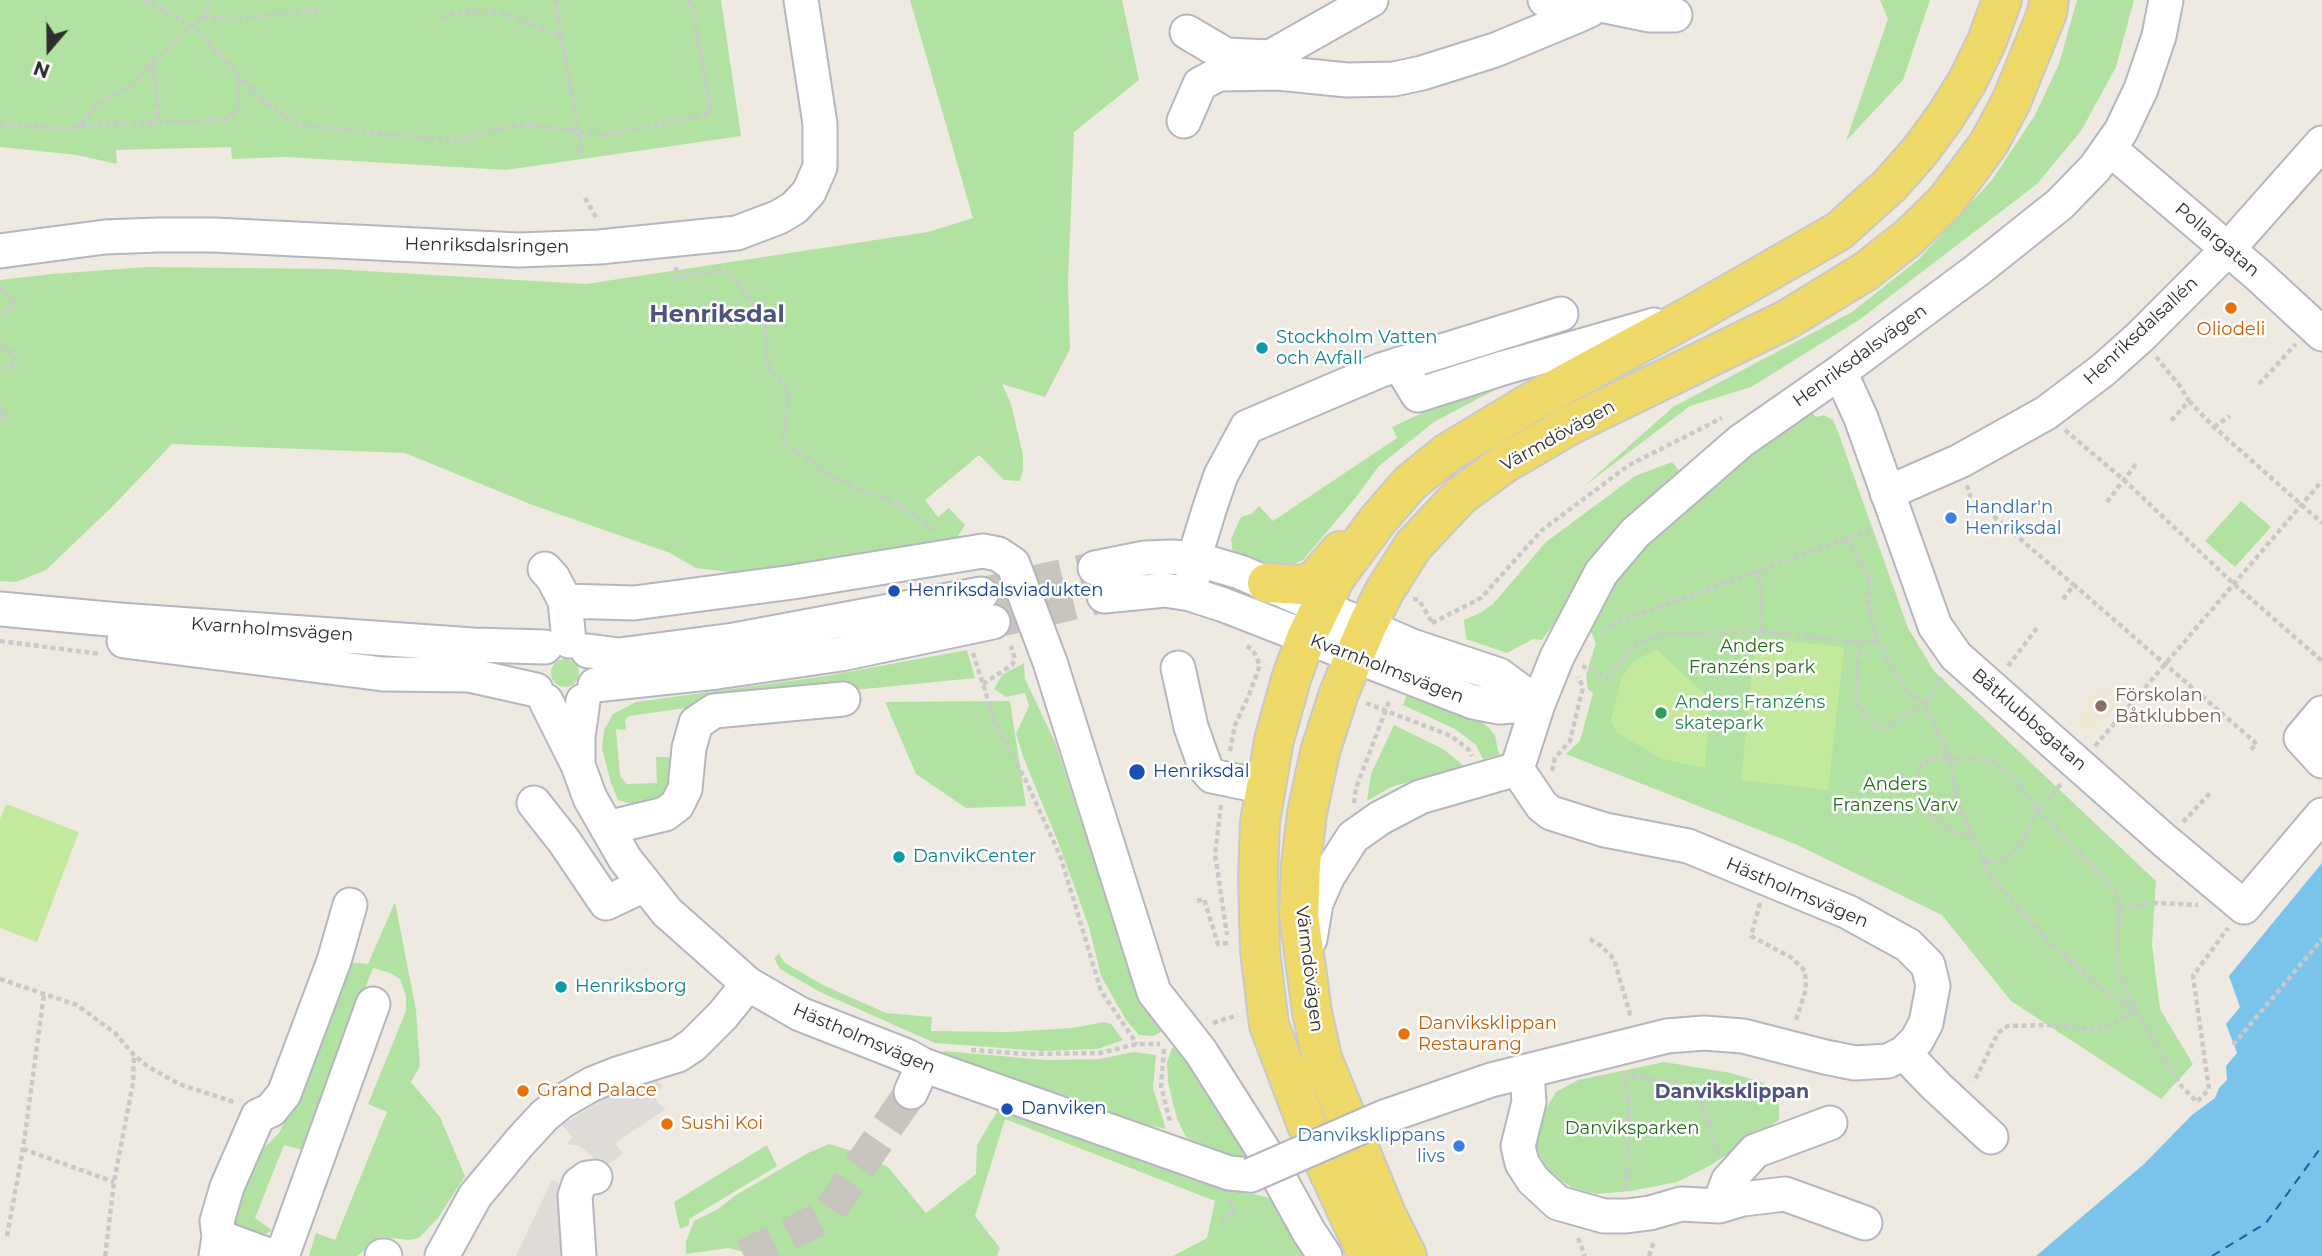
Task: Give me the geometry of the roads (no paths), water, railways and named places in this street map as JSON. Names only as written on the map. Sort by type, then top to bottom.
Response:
[{"type":"main road","points":[[1368,1256],[1307,1125],[1269,1025],[1260,951],[1258,878],[1260,822],[1265,787],[1274,740],[1292,676],[1314,622],[1346,562],[1377,520],[1410,484],[1447,453],[1530,403],[1839,231],[1890,185],[1920,151],[1967,82],[1987,41],[2002,0]]},
{"type":"main road","name":"Värmdövägen","points":[[1407,1256],[1386,1214],[1322,1058],[1311,1012],[1298,915],[1307,813],[1320,752],[1360,641],[1384,592],[1413,546],[1460,496],[1505,463],[1570,425],[1788,318],[1866,271],[1908,238],[1946,201],[1989,143],[2011,103],[2034,47],[2049,0]]},
{"type":"main road","points":[[1267,583],[1303,585],[1315,580],[1388,488],[1429,450],[1478,415],[1510,401],[1530,403]]},
{"type":"street","name":"Henriksdalsringen","points":[[0,251],[105,237],[158,235],[214,235],[518,250],[599,247],[737,233],[779,217],[794,208],[809,192],[820,167],[820,124],[802,0]]},
{"type":"street","points":[[1187,32],[1226,55],[1270,57],[1371,0]]},
{"type":"street","points":[[1545,0],[1650,15],[1675,15]]},
{"type":"street","name":"Henriksdalsvägen","points":[[1538,704],[1557,657],[1601,573],[1635,533],[1741,441],[1840,372],[1976,271],[2060,204],[2095,169],[2110,149],[2141,89],[2159,36],[2166,0]]},
{"type":"street","points":[[1184,121],[1200,84],[1219,74],[1278,73],[1347,80],[1394,79],[1495,50],[1595,7]]},
{"type":"street","name":"Henriksdalsallén","points":[[1893,506],[1960,461],[2046,413],[2103,370],[2228,249],[2322,143]]},
{"type":"street","name":"Pollargatan","points":[[2110,149],[2228,249],[2322,334]]},
{"type":"street","points":[[1190,594],[1196,559],[1221,475],[1247,427],[1399,364],[1561,314]]},
{"type":"street","points":[[1399,364],[1418,395],[1693,314]]},
{"type":"street","name":"Båtklubbsgatan","points":[[1840,372],[1861,418],[1936,626],[1956,656],[2165,841],[2244,907],[2322,815]]},
{"type":"street","points":[[565,601],[634,603],[793,582],[983,551],[998,554],[1013,564],[1050,662],[1154,992],[1201,1052],[1267,1156],[1325,1256]]},
{"type":"street","name":"Kvarnholmsvägen","points":[[1314,622],[1267,583],[1196,559],[1145,558],[1100,582],[1190,594],[1224,605],[1314,622],[1360,641],[1421,644],[1473,702],[1499,707],[1538,704]]},
{"type":"street","points":[[545,569],[554,578],[565,601],[567,646]]},
{"type":"street","name":"Kvarnholmsvägen","points":[[0,609],[473,645],[567,646],[619,655],[987,608],[841,654],[589,693]]},
{"type":"street","name":"Kvarnholmsvägen","points":[[0,627],[383,674],[469,675],[541,696]]},
{"type":"street","points":[[567,646],[594,660],[597,671],[589,693],[572,706],[558,707],[541,696],[532,668],[535,657],[567,646]]},
{"type":"street","points":[[1178,668],[1191,727],[1206,769],[1212,776],[1265,787]]},
{"type":"street","name":"Hästholmsvägen","points":[[578,765],[578,737],[589,693]]},
{"type":"street","name":"Hästholmsvägen","points":[[541,696],[578,765],[590,798],[625,859],[667,912],[748,984],[800,1014],[907,1056],[917,1079],[1228,1173],[1251,1175],[1384,1117],[1446,1094],[1527,1072]]},
{"type":"street","points":[[607,828],[665,814],[677,805],[685,789],[689,748],[696,723],[714,711],[843,699]]},
{"type":"street","points":[[1305,968],[1316,902],[1328,876],[1353,837],[1380,818],[1420,797],[1517,769],[1538,704]]},
{"type":"street","points":[[2322,713],[2301,738],[2322,761]]},
{"type":"street","name":"Hästholmsvägen","points":[[1517,769],[1542,806],[1551,813],[1605,830],[1688,846],[1848,912],[1908,945],[1928,965],[1933,986],[1926,1024],[1917,1040],[1904,1053]]},
{"type":"street","points":[[590,798],[539,799],[606,903],[644,885]]},
{"type":"street","points":[[271,1256],[217,1247],[217,1221],[227,1187],[258,1116],[271,1110],[284,1094],[334,961],[351,905]]},
{"type":"street","points":[[442,1256],[475,1196],[544,1116],[561,1102],[593,1084],[686,1050],[705,1036],[748,984]]},
{"type":"street","points":[[282,1256],[373,1004]]},
{"type":"street","points":[[1865,1223],[1785,1195],[1743,1199],[1724,1194],[1650,1213],[1626,1216],[1604,1216],[1558,1203],[1533,1180],[1522,1163],[1518,1146],[1529,1102],[1527,1072],[1628,1055],[1667,1036],[1704,1033],[1743,1036],[1855,1062],[1888,1061],[1904,1053],[1991,1137]]},
{"type":"street","points":[[1724,1194],[1755,1151],[1830,1124]]},
{"type":"street","points":[[579,1256],[575,1196],[579,1184],[594,1177]]},
{"type":"water","points":[[2322,863],[2322,1256],[2036,1256],[2144,1164],[2192,1115],[2215,1098],[2219,1088],[2227,1080],[2226,1066],[2237,1053],[2226,1024],[2240,1007],[2229,976]]},
{"type":"tunnel","points":[[981,594],[1095,568]]},
{"type":"tunnel","points":[[993,622],[1104,596]]},
{"type":"tunnel","points":[[744,1256],[826,1216],[911,1092]]},
{"type":"place","name":"Oliodeli","points":[[2231,308]]},
{"type":"place","name":"Stockholm Vatten och Avfall","points":[[1262,348]]},
{"type":"place","name":"Handlar'n Henriksdal","points":[[1951,518]]},
{"type":"place","name":"Henriksdalsviadukten","points":[[894,591]]},
{"type":"place","name":"Förskolan Båtklubben","points":[[2101,706]]},
{"type":"place","name":"Anders Franzéns skatepark","points":[[1661,713]]},
{"type":"place","name":"Henriksdal","points":[[1137,772]]},
{"type":"place","name":"DanvikCenter","points":[[899,857]]},
{"type":"place","name":"Henriksborg","points":[[561,987]]},
{"type":"place","name":"Danviksklippan Restaurang","points":[[1404,1034]]},
{"type":"place","name":"Grand Palace","points":[[523,1091]]},
{"type":"place","name":"Danviken","points":[[1007,1109]]},
{"type":"place","name":"Sushi Koi","points":[[667,1124]]},
{"type":"place","name":"Danviksklippans livs","points":[[1459,1146]]},
{"type":"district","name":"Henriksdal","points":[[717,315]]},
{"type":"district","name":"Danviksklippan","points":[[1732,1092]]},
{"type":"park label","name":"Anders Franzéns park","points":[[1752,657]]},
{"type":"park label","name":"Anders Franzens Varv","points":[[1895,795]]},
{"type":"park label","name":"Danviksparken","points":[[1632,1129]]}]
